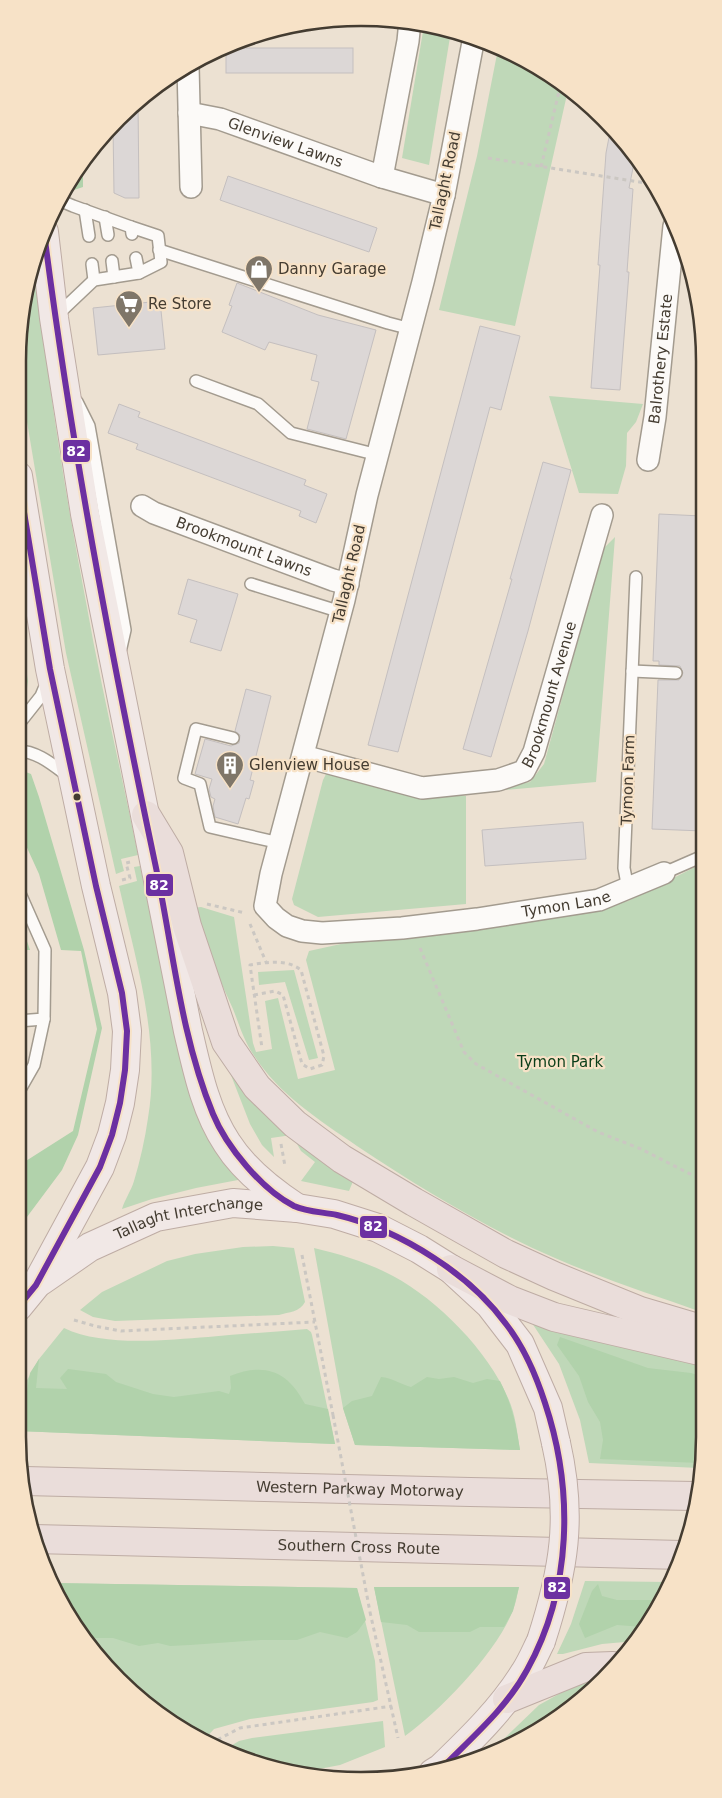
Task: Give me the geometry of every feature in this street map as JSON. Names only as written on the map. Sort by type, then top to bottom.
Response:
[{"type":"highway","points":[[146,815],[169,853],[187,926],[226,1042],[257,1087],[295,1124],[342,1159],[506,1254],[640,1311],[696,1328]]},
{"type":"highway","points":[[451,1269],[510,1300],[554,1317],[696,1350]]},
{"type":"highway","name":"Western Parkway Motorway","points":[[29,1481],[690,1496]]},
{"type":"highway","name":"Southern Cross Route","points":[[42,1539],[674,1555]]},
{"type":"highway","points":[[507,1699],[586,1667],[605,1666]]},
{"type":"main road","points":[[46,248],[54,318],[85,514],[188,1031],[203,1090],[227,1143],[244,1164],[279,1196],[297,1208]]},
{"type":"main road","points":[[26,524],[50,669],[73,780],[122,994],[127,1031],[125,1070],[120,1103],[100,1167],[36,1284],[26,1297]]},
{"type":"main road","name":"Tallaght Interchange","points":[[36,1284],[90,1247],[156,1216],[233,1203],[297,1208],[334,1214],[378,1228],[419,1249],[451,1269],[490,1305],[520,1344],[548,1408],[562,1471],[565,1498],[564,1544],[556,1594],[541,1641],[526,1671],[489,1722],[450,1759]]},
{"type":"street","points":[[382,177],[409,30]]},
{"type":"street","name":"Tallaght Road","points":[[465,920],[402,928],[322,932],[302,931],[287,926],[265,906],[341,612],[367,495],[444,195],[472,45]]},
{"type":"street","points":[[188,75],[191,187]]},
{"type":"street","name":"Glenview Lawns","points":[[188,113],[220,119],[382,177],[444,195]]},
{"type":"street","name":"Balrothery Estate","points":[[648,460],[655,417],[673,240]]},
{"type":"street","name":"Brookmount Lawns","points":[[142,506],[172,520],[348,584]]},
{"type":"street","name":"Brookmount Avenue","points":[[303,756],[422,788],[498,780],[524,771],[534,752],[602,515]]},
{"type":"street","name":"Tymon Lane","points":[[465,920],[599,900],[664,873]]},
{"type":"lane","points":[[54,318],[94,280],[139,273],[161,262],[158,236],[132,230],[105,217],[66,203]]},
{"type":"lane","points":[[86,210],[89,236]]},
{"type":"lane","points":[[105,217],[108,235]]},
{"type":"lane","points":[[159,250],[411,329]]},
{"type":"lane","points":[[136,258],[139,273]]},
{"type":"lane","points":[[112,261],[114,277]]},
{"type":"lane","points":[[92,264],[94,280]]},
{"type":"lane","points":[[196,381],[258,404],[291,433],[378,456]]},
{"type":"lane","name":"Tymon Farm","points":[[628,889],[624,868],[636,577]]},
{"type":"lane","points":[[251,584],[341,612]]},
{"type":"lane","points":[[26,714],[45,687],[50,669]]},
{"type":"lane","points":[[632,671],[676,673]]},
{"type":"lane","points":[[233,738],[196,728],[184,778],[200,784],[210,827],[280,843]]},
{"type":"lane","points":[[26,751],[39,757],[73,780]]},
{"type":"lane","points":[[664,873],[696,859]]},
{"type":"lane","points":[[26,906],[46,950],[44,1019],[34,1065],[26,1078]]},
{"type":"lane","points":[[26,1020],[44,1019]]},
{"type":"path","points":[[541,167],[559,91]]},
{"type":"path","points":[[488,158],[644,183]]},
{"type":"path","points":[[416,925],[420,950],[460,1044],[464,1052],[476,1064],[598,1132],[641,1148],[696,1178]]},
{"type":"path","points":[[254,995],[276,991],[283,995],[302,1064],[310,1069],[322,1066],[324,1056],[301,970],[288,963],[266,962],[250,966],[254,995],[262,1049]]},
{"type":"path","points":[[280,1140],[285,1166]]},
{"type":"path","points":[[302,1255],[370,1612],[398,1738]]},
{"type":"path","points":[[74,1320],[121,1330],[315,1322]]},
{"type":"path","points":[[218,1739],[240,1728],[392,1706]]},
{"type":"green space","points":[[423,32],[450,39],[429,165],[402,158]]},
{"type":"green space","points":[[497,55],[528,71],[567,96],[515,326],[439,310],[477,156]]},
{"type":"green space","points":[[83,175],[83,187],[73,190]]},
{"type":"green space","points":[[37,278],[50,387],[70,516],[98,666],[138,855],[121,859],[124,871],[116,874],[66,653],[26,416],[27,339],[29,317]]},
{"type":"green space","points":[[549,396],[643,404],[636,422],[627,433],[626,466],[618,494],[579,493]]},
{"type":"green space","points":[[615,537],[596,782],[481,792],[530,782],[544,764],[603,549]]},
{"type":"green space","points":[[26,668],[28,681],[26,696]]},
{"type":"green space","points":[[26,772],[31,774],[39,797],[84,950],[102,1028],[78,1135],[62,1170],[26,1218],[26,1161],[73,1131],[97,1029],[81,951],[61,950],[39,874],[26,846]]},
{"type":"green space","points":[[326,774],[426,792],[466,796],[466,904],[318,917],[294,905],[292,899]]},
{"type":"green space","points":[[140,866],[177,1042],[239,1174],[238,1180],[152,1199],[122,1209],[133,1185],[140,1158],[147,1126],[151,1089],[149,1030],[145,1001],[119,886],[137,881],[134,867]]},
{"type":"green space","name":"Tymon Park","points":[[696,867],[696,1310],[573,1266],[504,1234],[405,1177],[300,1105],[274,1082],[250,1049],[211,959],[192,908],[201,907],[234,917],[253,1043],[256,1052],[272,1049],[265,1001],[278,998],[298,1079],[335,1070],[306,960],[309,951],[359,940],[548,919],[628,901]]},
{"type":"green space","points":[[26,938],[30,950],[26,950]]},
{"type":"green space","points":[[294,970],[318,1058],[309,1060],[285,982],[259,985],[258,972]]},
{"type":"green space","points":[[229,1070],[356,1174],[349,1191],[301,1181],[315,1162],[301,1151],[292,1135],[271,1138],[274,1157],[262,1145],[250,1124]]},
{"type":"green space","points":[[273,1246],[294,1248],[305,1302],[294,1311],[279,1315],[115,1321],[93,1317],[80,1310],[102,1292],[167,1261],[195,1254],[243,1247]]},
{"type":"green space","points":[[314,1248],[354,1259],[393,1276],[427,1299],[460,1328],[488,1362],[511,1404],[520,1450],[355,1445],[343,1408]]},
{"type":"green space","points":[[530,1320],[696,1362],[694,1468],[589,1463],[580,1420],[559,1364]]},
{"type":"green space","points":[[64,1328],[97,1338],[134,1341],[173,1340],[307,1329],[312,1335],[335,1444],[26,1431],[26,1382],[39,1359]]},
{"type":"green space","points":[[560,1337],[648,1368],[696,1375],[695,1463],[600,1459],[603,1440],[600,1422],[588,1402],[579,1376],[557,1345]]},
{"type":"green space","points":[[39,1359],[36,1388],[67,1389],[60,1378],[68,1369],[106,1374],[116,1382],[153,1394],[174,1397],[219,1391],[229,1394],[231,1388],[230,1376],[254,1370],[274,1372],[291,1384],[305,1404],[328,1409],[335,1444],[26,1431],[26,1398],[30,1373]]},
{"type":"green space","points":[[381,1377],[411,1387],[427,1377],[439,1379],[454,1377],[473,1383],[487,1379],[500,1381],[513,1415],[520,1450],[355,1445],[343,1408],[352,1401],[372,1396]]},
{"type":"green space","points":[[585,1581],[662,1582],[651,1604],[626,1642],[602,1644],[557,1654],[571,1624]]},
{"type":"green space","points":[[60,1583],[357,1588],[375,1661],[378,1700],[250,1719],[214,1729],[209,1735],[194,1727],[157,1703],[124,1674],[95,1641]]},
{"type":"green space","points":[[60,1583],[357,1588],[366,1620],[357,1632],[347,1638],[320,1632],[297,1640],[261,1640],[170,1646],[158,1643],[139,1646],[113,1638],[93,1638]]},
{"type":"green space","points":[[598,1584],[602,1596],[617,1600],[653,1600],[637,1627],[617,1625],[585,1638],[579,1624],[592,1591]]},
{"type":"green space","points":[[374,1587],[519,1587],[514,1607],[495,1643],[451,1696],[435,1712],[405,1736]]},
{"type":"green space","points":[[374,1587],[519,1587],[513,1611],[504,1627],[480,1627],[470,1632],[419,1632],[407,1625],[381,1622]]},
{"type":"green space","points":[[590,1682],[565,1703],[528,1727],[503,1740],[539,1705],[568,1689]]},
{"type":"green space","points":[[383,1721],[385,1747],[340,1765],[318,1769],[274,1760],[232,1745],[239,1741]]},
{"type":"building","points":[[243,48],[353,48],[353,73],[226,73],[226,55]]},
{"type":"building","points":[[138,111],[139,198],[125,198],[114,193],[113,136]]},
{"type":"building","points":[[609,136],[633,166],[629,188],[633,189],[620,390],[591,388],[606,153]]},
{"type":"building","points":[[228,176],[377,228],[369,252],[220,200]]},
{"type":"building","points":[[237,283],[318,315],[376,330],[346,439],[307,429],[319,382],[311,380],[317,355],[269,342],[265,350],[222,332],[232,306],[229,305]]},
{"type":"building","name":"Re Store","points":[[160,301],[165,349],[98,355],[93,308]]},
{"type":"building","points":[[480,326],[520,336],[501,410],[490,407],[398,752],[368,745]]},
{"type":"building","points":[[119,404],[140,412],[138,417],[306,480],[304,485],[327,494],[316,523],[299,516],[301,511],[136,449],[138,444],[108,433]]},
{"type":"building","points":[[543,462],[571,470],[528,631],[491,757],[463,749],[512,579],[510,579]]},
{"type":"building","points":[[659,514],[696,516],[696,831],[652,829],[658,680],[679,680],[683,673],[680,666],[659,665],[659,661],[653,661]]},
{"type":"building","points":[[188,579],[238,594],[221,651],[190,642],[197,620],[178,614]]},
{"type":"building","name":"Glenview House","points":[[246,689],[271,696],[250,780],[254,781],[249,799],[246,798],[238,824],[215,817],[213,806],[215,799],[211,797],[209,789],[212,779],[195,774],[205,739],[231,746],[239,743],[240,735],[235,731]]},
{"type":"building","points":[[583,822],[586,859],[485,866],[482,830]]},
{"type":"transit line","name":"82","points":[[46,248],[79,470],[123,706],[185,1022],[202,1084],[213,1114],[227,1140],[246,1166],[282,1199],[299,1208],[350,1218],[387,1232],[434,1258],[473,1288],[499,1314],[524,1352],[545,1403],[554,1436],[561,1470],[564,1504],[564,1539],[560,1573],[553,1606],[542,1639],[527,1670],[509,1698],[451,1759]]},
{"type":"transit line","name":"82","points":[[26,524],[50,669],[96,886],[122,993],[127,1031],[125,1070],[120,1103],[112,1135],[100,1167],[36,1285],[26,1297]]},
{"type":"place","name":"Danny Garage","points":[[259,293]]},
{"type":"place","name":"Re Store","points":[[129,328]]},
{"type":"place","name":"Glenview House","points":[[230,789]]}]
